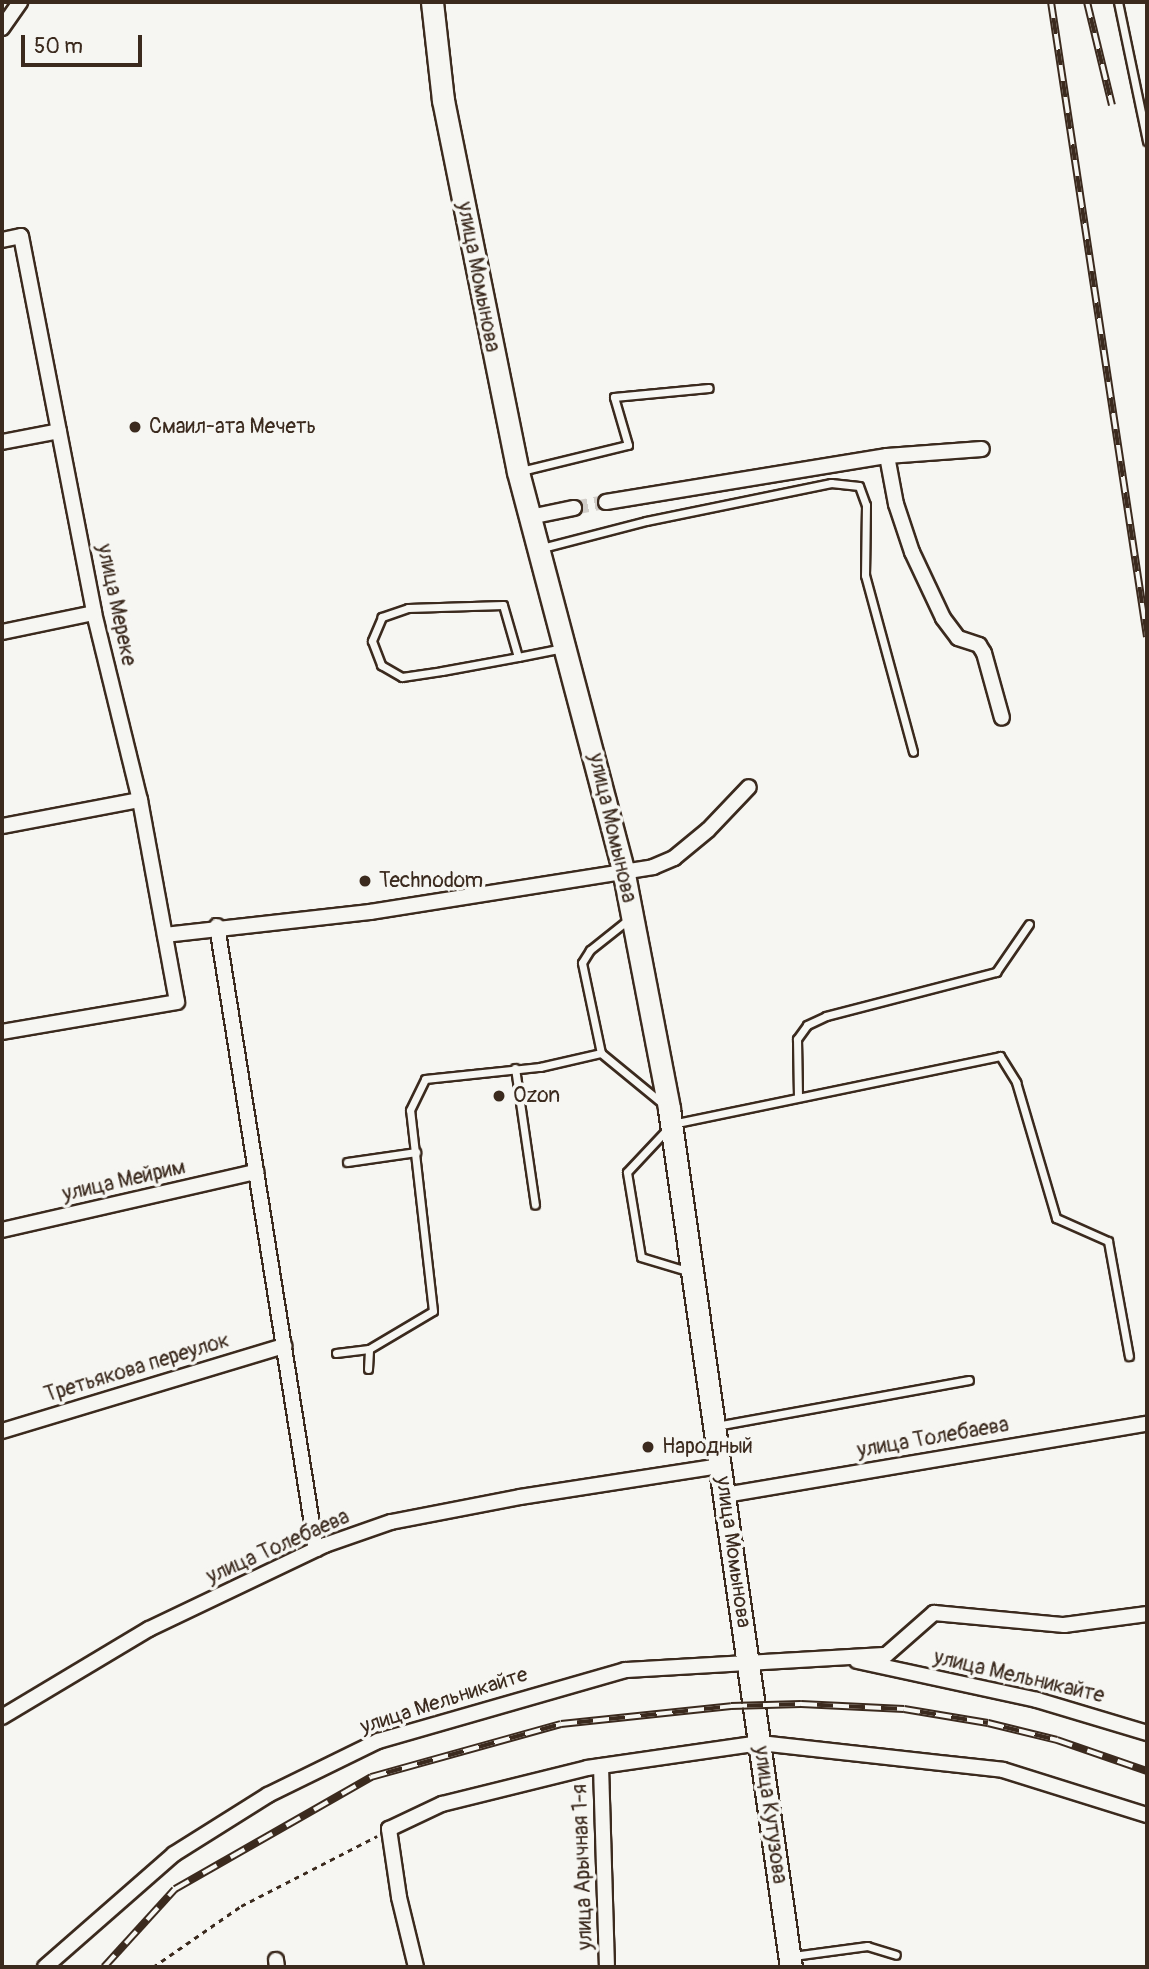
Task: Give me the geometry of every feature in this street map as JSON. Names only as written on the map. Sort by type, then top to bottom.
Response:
[{"type":"main road","name":"улица Момынова","points":[[432,2],[443,100],[518,472],[567,647],[623,869],[632,916],[670,1116],[749,1662]]},
{"type":"main road","name":"улица Кутузова","points":[[749,1662],[790,1962]]},
{"type":"street","points":[[2,28],[20,2]]},
{"type":"street","name":"улица Мереке","points":[[2,240],[21,236],[94,613],[140,800],[177,1002],[2,1032]]},
{"type":"street","points":[[2,442],[59,431]]},
{"type":"street","points":[[606,502],[887,456],[982,449]]},
{"type":"street","points":[[887,456],[912,552],[943,618],[958,638],[979,645],[984,653],[1002,718]]},
{"type":"street","points":[[530,517],[574,508]]},
{"type":"street","points":[[2,632],[94,613]]},
{"type":"street","points":[[165,935],[218,926],[370,912],[623,869],[653,867],[674,858],[732,809],[748,787]]},
{"type":"street","points":[[2,826],[140,800]]},
{"type":"street","points":[[218,926],[316,1549]]},
{"type":"street","name":"улица Мейрим","points":[[2,1230],[257,1172]]},
{"type":"street","name":"Третьякова переулок","points":[[2,1431],[284,1346]]},
{"type":"street","name":"улица Толебаева","points":[[725,1495],[1147,1423]]},
{"type":"street","name":"улица Толебаева","points":[[2,1717],[149,1629],[316,1549],[391,1522],[721,1466]]},
{"type":"street","name":"улица Мельникайте","points":[[45,1967],[174,1854],[268,1795],[378,1741],[625,1670],[886,1655],[934,1613],[1064,1625],[1147,1614]]},
{"type":"street","name":"улица Мельникайте","points":[[839,1657],[1037,1700],[1147,1733]]},
{"type":"street","points":[[416,1967],[399,1897],[389,1829],[442,1804],[601,1766],[760,1743],[1003,1770],[1147,1815]]},
{"type":"street","name":"улица Арычная 1-я","points":[[601,1766],[607,1967]]},
{"type":"lane","points":[[1118,2],[1147,141]]},
{"type":"lane","points":[[518,472],[628,444],[614,397],[709,388]]},
{"type":"lane","points":[[539,549],[646,521],[831,483],[859,486],[866,505],[865,575],[913,752]]},
{"type":"lane","points":[[518,657],[503,605],[408,608],[382,617],[372,641],[381,665],[402,677],[518,657],[567,647]]},
{"type":"lane","points":[[632,916],[590,950],[582,963],[601,1053],[670,1116]]},
{"type":"lane","points":[[798,1096],[797,1039],[807,1026],[826,1016],[996,972],[1029,924]]},
{"type":"lane","points":[[336,1353],[369,1349],[433,1311],[410,1110],[425,1079],[515,1069],[601,1053]]},
{"type":"lane","points":[[693,1272],[641,1256],[627,1172],[670,1116],[798,1096],[1000,1056],[1016,1082],[1056,1218],[1108,1241],[1129,1356]]},
{"type":"lane","points":[[515,1069],[535,1205]]},
{"type":"lane","points":[[347,1163],[416,1152]]},
{"type":"lane","points":[[368,1369],[369,1349]]},
{"type":"lane","points":[[715,1426],[969,1380]]},
{"type":"lane","points":[[790,1962],[867,1946],[896,1955]]},
{"type":"path","points":[[153,1967],[241,1906],[389,1829]]},
{"type":"tunnel","points":[[574,508],[606,502]]},
{"type":"railway","points":[[1051,2],[1147,637]]},
{"type":"railway","points":[[1087,2],[1112,105]]},
{"type":"railway","points":[[104,1967],[175,1889],[371,1777],[561,1724],[731,1706],[801,1704],[904,1709],[988,1723],[1057,1740],[1147,1771]]},
{"type":"place","name":"Смаил-ата Мечеть","points":[[135,427]]},
{"type":"place","name":"Technodom","points":[[365,881]]},
{"type":"place","name":"Ozon","points":[[499,1096]]},
{"type":"place","name":"Народный","points":[[648,1447]]}]
